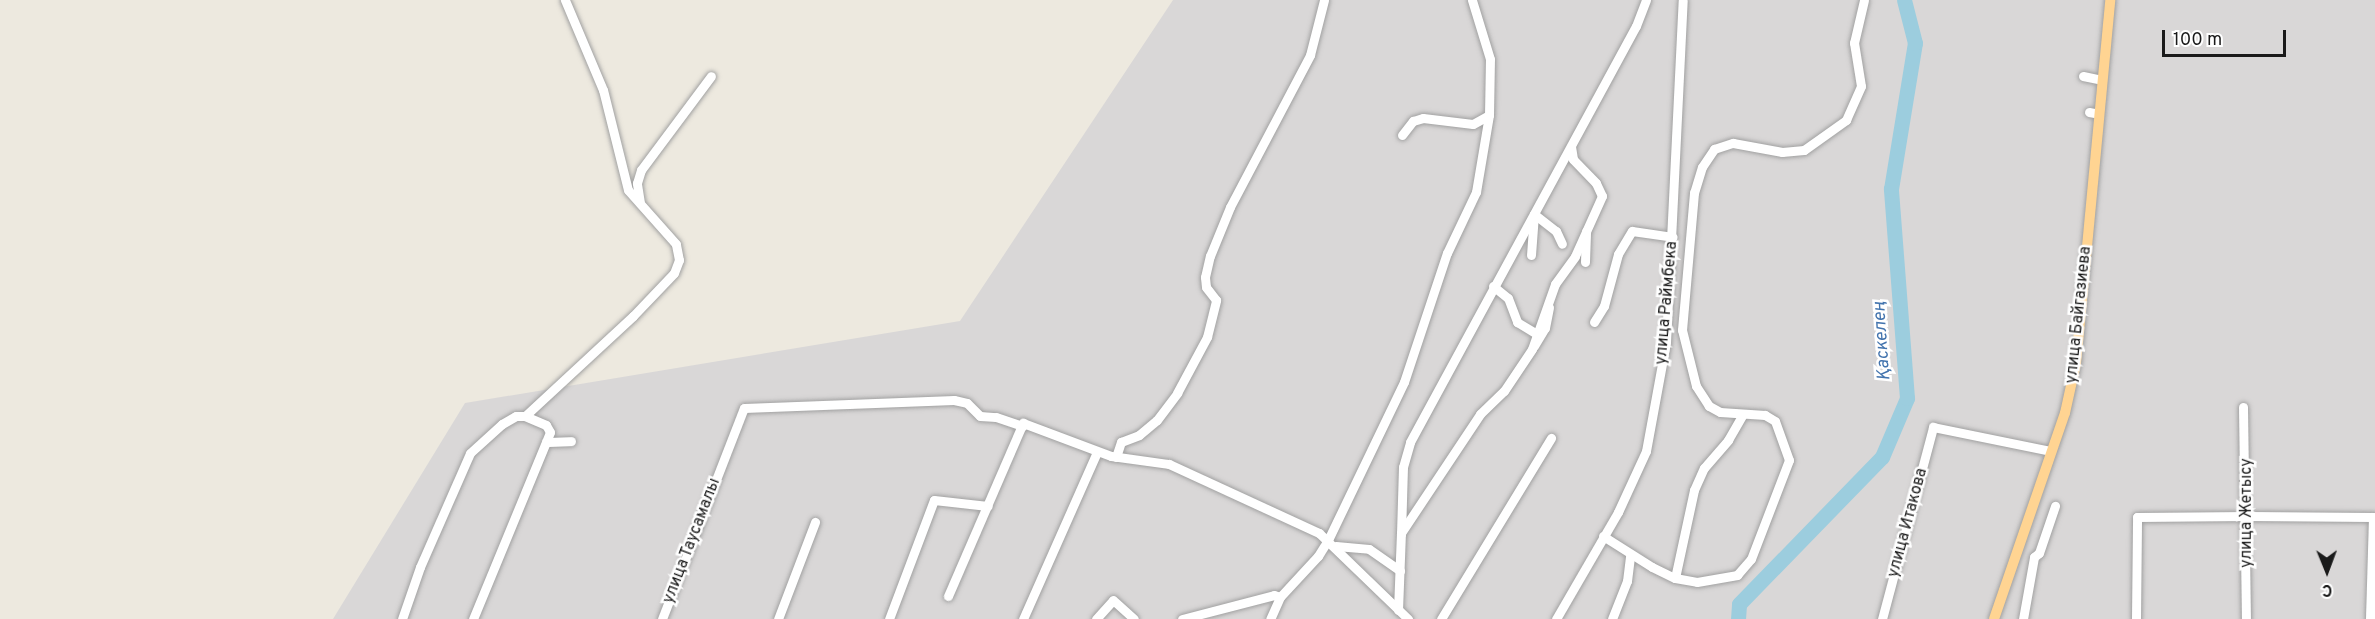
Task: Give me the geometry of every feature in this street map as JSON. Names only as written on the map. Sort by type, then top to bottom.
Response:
[{"type":"main road","name":"улица Байгазиева","points":[[1994,619],[2051,450],[2076,363],[2094,113],[2102,80],[2110,0]]},
{"type":"street","points":[[525,416],[674,273],[679,252],[676,244],[628,190],[603,90],[565,0]]},
{"type":"street","points":[[1116,457],[1118,445],[1139,435],[1164,411],[1207,337],[1216,300],[1206,287],[1204,277],[1210,256],[1230,207],[1310,55],[1324,0]]},
{"type":"street","points":[[1270,619],[1280,597],[1332,543],[1417,350],[1447,253],[1476,192],[1489,115],[1490,59],[1472,0]]},
{"type":"street","points":[[1398,610],[1403,467],[1410,442],[1636,26],[1646,0]]},
{"type":"street","name":"улица Раймбека","points":[[1556,619],[1603,536],[1646,451],[1666,342],[1683,0]]},
{"type":"street","points":[[1603,536],[1630,555],[1675,578],[1697,582],[1737,575],[1745,568],[1759,541],[1789,460],[1775,421],[1765,415],[1720,412],[1701,398],[1683,338],[1684,285],[1698,179],[1708,155],[1723,145],[1733,143],[1795,152],[1812,145],[1846,120],[1854,110],[1861,86],[1854,43],[1864,0]]},
{"type":"street","points":[[640,203],[637,183],[641,170],[711,76]]},
{"type":"street","points":[[2083,76],[2102,80]]},
{"type":"street","points":[[1402,135],[1413,121],[1423,118],[1473,124],[1489,115]]},
{"type":"street","points":[[1532,349],[1535,333],[1549,298],[1586,228],[1601,191],[1573,159],[1571,147]]},
{"type":"street","points":[[1534,214],[1556,231],[1562,244]]},
{"type":"street","points":[[1531,255],[1534,214]]},
{"type":"street","points":[[1585,262],[1586,228]]},
{"type":"street","points":[[1594,322],[1604,306],[1613,266],[1624,239],[1632,231],[1673,237]]},
{"type":"street","points":[[1493,286],[1508,298],[1517,322],[1535,333]]},
{"type":"street","points":[[1401,534],[1475,422],[1504,391],[1532,349],[1545,328],[1549,298]]},
{"type":"street","name":"улица Таусамалы","points":[[662,619],[723,462],[738,414],[747,406],[954,400],[967,403],[980,416],[996,417],[1097,452],[1116,457],[1170,464],[1332,543]]},
{"type":"street","name":"улица Жетысу","points":[[2243,407],[2248,516],[2246,619]]},
{"type":"street","points":[[1675,578],[1694,490],[1704,468],[1728,441],[1743,414]]},
{"type":"street","points":[[402,619],[420,567],[470,453],[502,424],[516,416],[525,416],[550,428],[473,619]]},
{"type":"street","points":[[948,596],[1022,426]]},
{"type":"street","name":"улица Итакова","points":[[1882,619],[1933,427],[2051,450]]},
{"type":"street","points":[[1442,619],[1551,438]]},
{"type":"street","points":[[546,442],[571,441]]},
{"type":"street","points":[[1023,619],[1097,452]]},
{"type":"street","points":[[889,619],[934,500],[988,506]]},
{"type":"street","points":[[2023,619],[2034,557],[2055,506]]},
{"type":"street","points":[[2136,619],[2137,517],[2248,516],[2373,517],[2375,535],[2370,619]]},
{"type":"street","points":[[778,619],[815,522]]},
{"type":"street","points":[[1332,543],[1369,549],[1400,571]]},
{"type":"street","points":[[1332,543],[1408,619]]},
{"type":"street","points":[[1612,619],[1627,581],[1630,555]]},
{"type":"street","points":[[1182,619],[1203,616],[1258,598],[1280,597]]},
{"type":"street","points":[[1096,619],[1113,600],[1134,619]]},
{"type":"shaded area","name":"Қаскелең","points":[[1173,0],[2375,0],[2375,619],[333,619],[465,403],[960,321]]},
{"type":"waterway","name":"Қаскелең","points":[[1738,619],[1739,604],[1882,457],[1907,398],[1891,189],[1915,43],[1904,0]]}]
